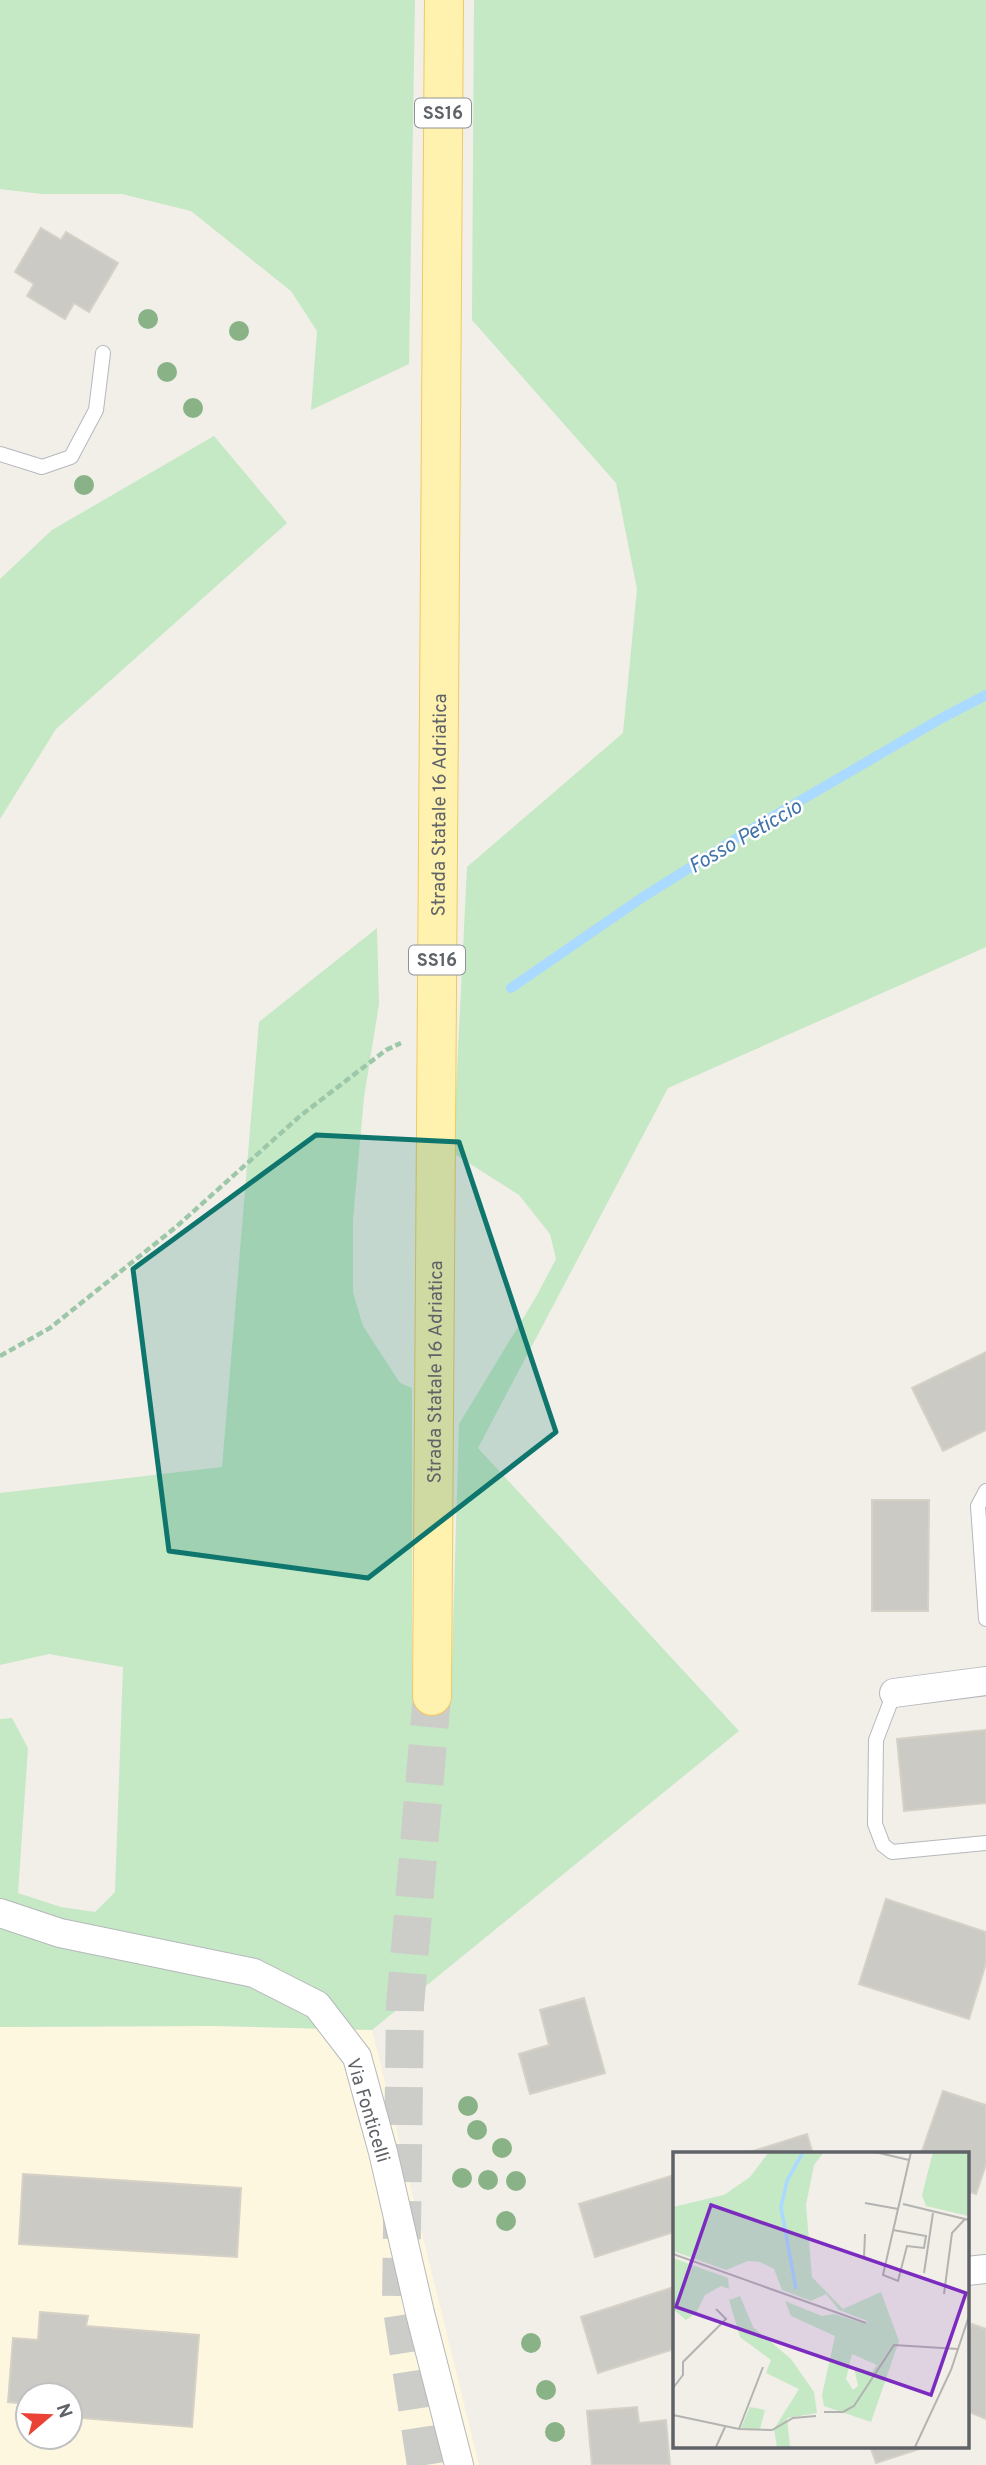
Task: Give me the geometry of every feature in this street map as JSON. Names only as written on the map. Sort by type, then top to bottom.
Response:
[{"type":"main road","name":"Strada Statale 16 Adriatica","points":[[432,1696],[444,0]]},
{"type":"street","points":[[894,1693],[986,1681]]},
{"type":"street","name":"Via Fonticelli","points":[[0,1913],[60,1933],[254,1973],[317,2005],[357,2057],[383,2152],[459,2465]]},
{"type":"street","points":[[968,2271],[986,2269]]},
{"type":"lane","points":[[0,454],[42,467],[71,457],[96,410],[103,353]]},
{"type":"lane","points":[[986,1491],[978,1506],[986,1619]]},
{"type":"lane","points":[[894,1693],[876,1740],[875,1824],[883,1845],[892,1853],[986,1843]]},
{"type":"path","points":[[0,1356],[50,1328],[176,1227],[300,1116],[369,1062],[386,1050],[436,1026]]},
{"type":"highlighted area","points":[[316,1135],[459,1142],[556,1432],[368,1578],[169,1551],[133,1269]]},
{"type":"shaded area","points":[[215,2026],[372,2030],[479,2465],[0,2465],[0,2027]]},
{"type":"green space","points":[[0,0],[415,0],[409,364],[311,410],[317,331],[291,291],[191,211],[122,194],[42,194],[0,189]]},
{"type":"green space","points":[[474,0],[986,0],[986,947],[668,1088],[478,1448],[739,1731],[372,2030],[215,2026],[0,2027],[0,1719],[12,1718],[28,1748],[18,1893],[61,1907],[95,1912],[115,1892],[123,1667],[49,1654],[0,1665],[0,1493],[222,1467],[259,1022],[377,928],[379,1004],[364,1097],[353,1220],[353,1292],[363,1326],[400,1383],[412,1388],[412,1695],[451,1696],[459,1424],[556,1259],[550,1234],[519,1195],[453,1153],[467,867],[623,733],[637,589],[616,483],[472,320]]},
{"type":"green space","points":[[214,436],[287,523],[56,729],[0,819],[0,579],[52,530]]},
{"type":"building","points":[[41,228],[61,240],[66,232],[118,263],[89,312],[74,303],[65,319],[27,296],[34,284],[15,272]]},
{"type":"building","points":[[986,1352],[986,1430],[943,1451],[912,1388]]},
{"type":"building","points":[[872,1500],[929,1500],[928,1611],[872,1611]]},
{"type":"building","points":[[986,1730],[986,1803],[904,1811],[897,1739]]},
{"type":"building","points":[[886,1899],[986,1932],[986,1963],[969,2019],[859,1984]]},
{"type":"building","points":[[584,1998],[605,2073],[530,2094],[519,2054],[549,2045],[540,2010]]},
{"type":"building","points":[[943,2091],[986,2105],[986,2164],[976,2194],[968,2191],[968,2152],[922,2152]]},
{"type":"building","points":[[807,2134],[812,2152],[750,2152]]},
{"type":"building","points":[[23,2174],[241,2188],[237,2257],[19,2244]]},
{"type":"building","points":[[673,2175],[673,2232],[595,2257],[579,2204]]},
{"type":"building","points":[[673,2287],[673,2349],[598,2373],[581,2317]]},
{"type":"building","points":[[40,2312],[88,2316],[86,2326],[199,2335],[192,2427],[84,2418],[84,2381],[14,2381],[14,2403],[8,2402],[13,2338],[38,2340]]},
{"type":"building","points":[[972,2324],[986,2329],[986,2419],[968,2411],[968,2334]]},
{"type":"building","points":[[637,2407],[639,2423],[666,2420],[670,2465],[592,2465],[587,2411]]},
{"type":"building","points":[[871,2448],[919,2448],[919,2449],[876,2463]]},
{"type":"waterway","name":"Fosso Peticcio","points":[[511,988],[643,897],[750,830],[986,695]]},
{"type":"tunnel","points":[[426,2465],[401,2303],[405,2006],[432,1696]]}]
